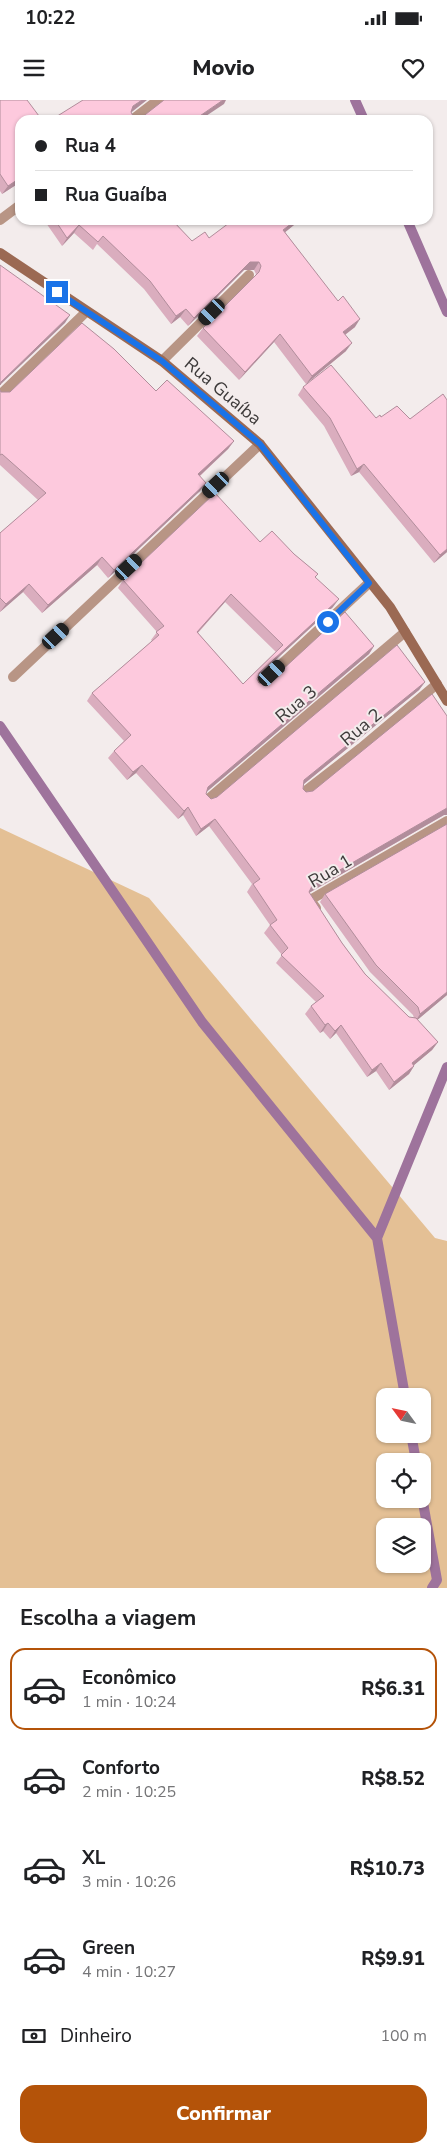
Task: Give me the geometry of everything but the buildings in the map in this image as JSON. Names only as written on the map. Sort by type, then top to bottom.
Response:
[{"type":"street","points":[[138,115],[158,100]]},
{"type":"street","points":[[0,220],[15,209]]},
{"type":"street","name":"Rua Guaíba","points":[[0,253],[162,361],[260,444],[390,607],[447,702]]},
{"type":"street","points":[[162,361],[249,275]]},
{"type":"street","points":[[0,395],[86,312]]},
{"type":"street","points":[[13,677],[260,444]]},
{"type":"street","points":[[258,686],[369,583]]},
{"type":"street","name":"Rua 3","points":[[207,800],[405,632]]},
{"type":"street","name":"Rua 2","points":[[303,793],[361,748],[437,684]]},
{"type":"street","name":"Rua 1","points":[[321,916],[310,900],[447,820]]},
{"type":"shaded area","points":[[0,828],[149,898],[435,1238],[447,1241],[447,1588],[0,1588]]},
{"type":"waterway","points":[[355,100],[362,115]]},
{"type":"waterway","points":[[409,225],[447,312]]},
{"type":"waterway","points":[[0,726],[202,1022],[377,1238]]},
{"type":"waterway","points":[[404,1388],[377,1238],[447,1067]]},
{"type":"waterway","points":[[413,1443],[415,1453]]},
{"type":"waterway","points":[[424,1508],[437,1580],[432,1588]]},
{"type":"route","points":[[57,292],[162,361],[260,444],[369,583],[328,622]]}]
